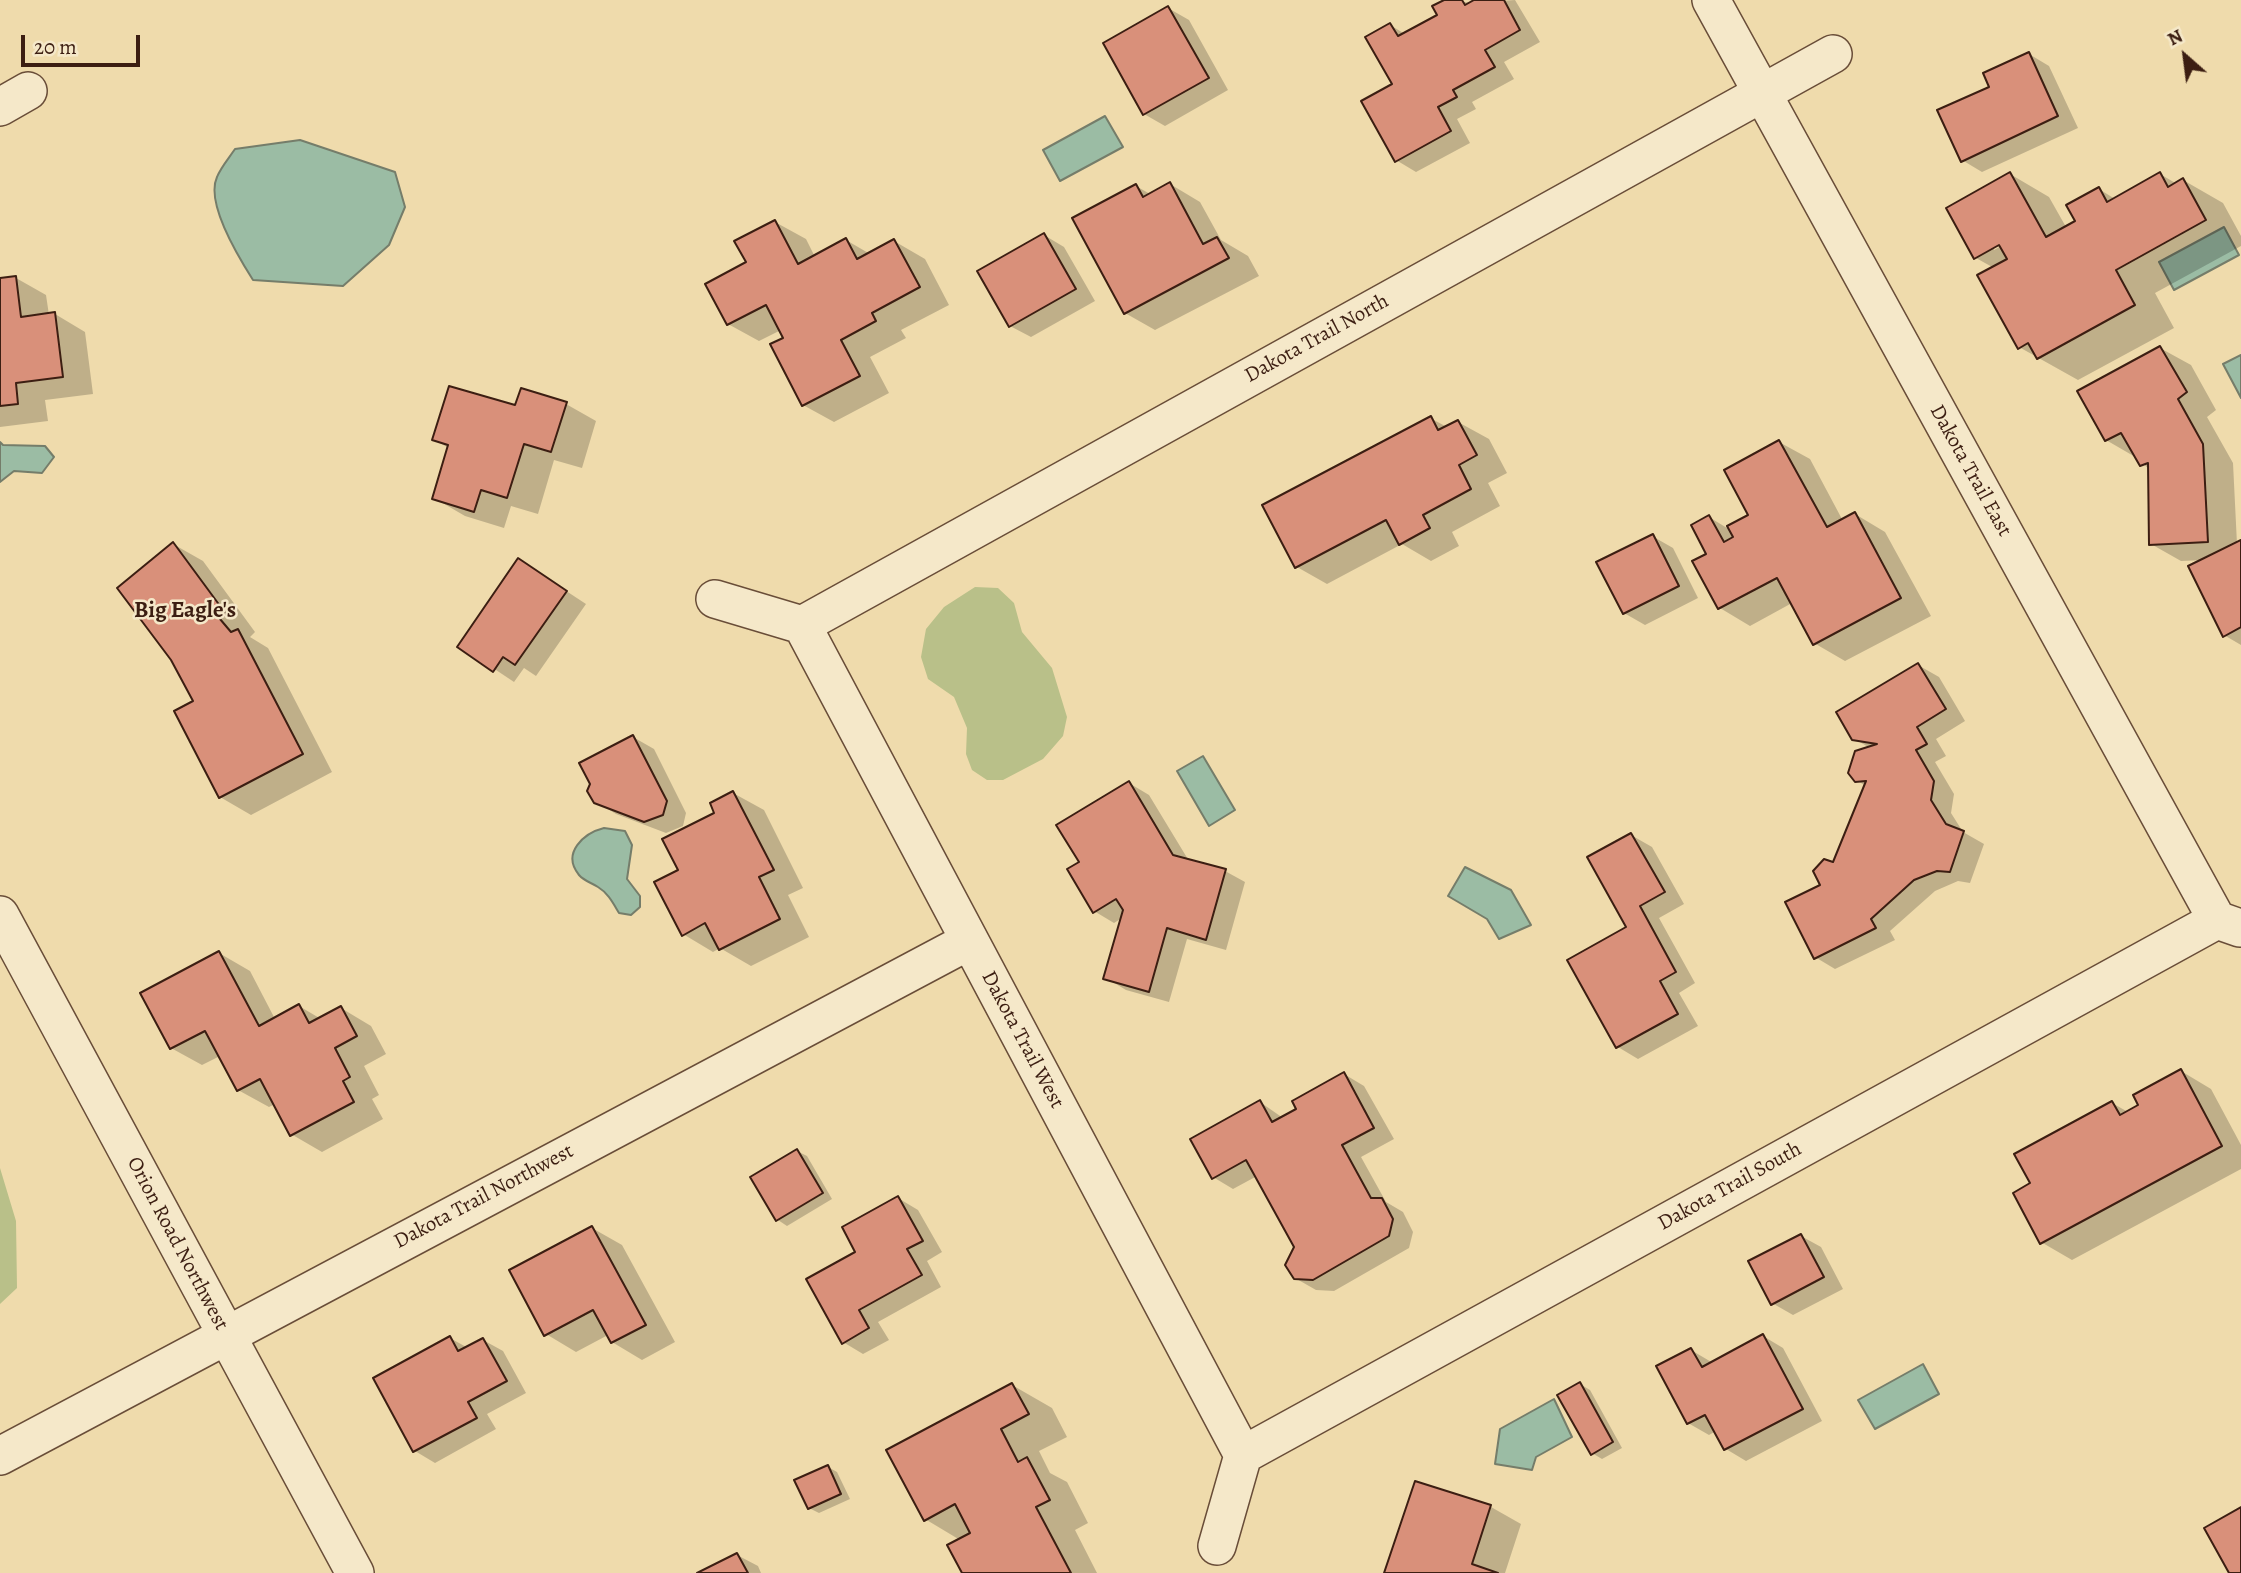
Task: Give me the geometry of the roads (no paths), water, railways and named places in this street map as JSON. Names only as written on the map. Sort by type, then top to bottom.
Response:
[{"type":"street","name":"Dakota Trail East","points":[[1711,0],[2229,924]]},
{"type":"street","name":"Dakota Trail North","points":[[802,625],[1833,54]]},
{"type":"street","points":[[715,599],[802,625]]},
{"type":"street","name":"Dakota Trail West","points":[[802,625],[1244,1455]]},
{"type":"street","name":"Orion Road Northwest","points":[[0,915],[355,1573]]},
{"type":"street","name":"Dakota Trail South","points":[[1244,1455],[2229,924]]},
{"type":"street","name":"Dakota Trail Northwest","points":[[0,1456],[969,941]]},
{"type":"street","points":[[1217,1546],[1244,1455]]},
{"type":"district","name":"Big Eagle's","points":[[185,611]]}]
